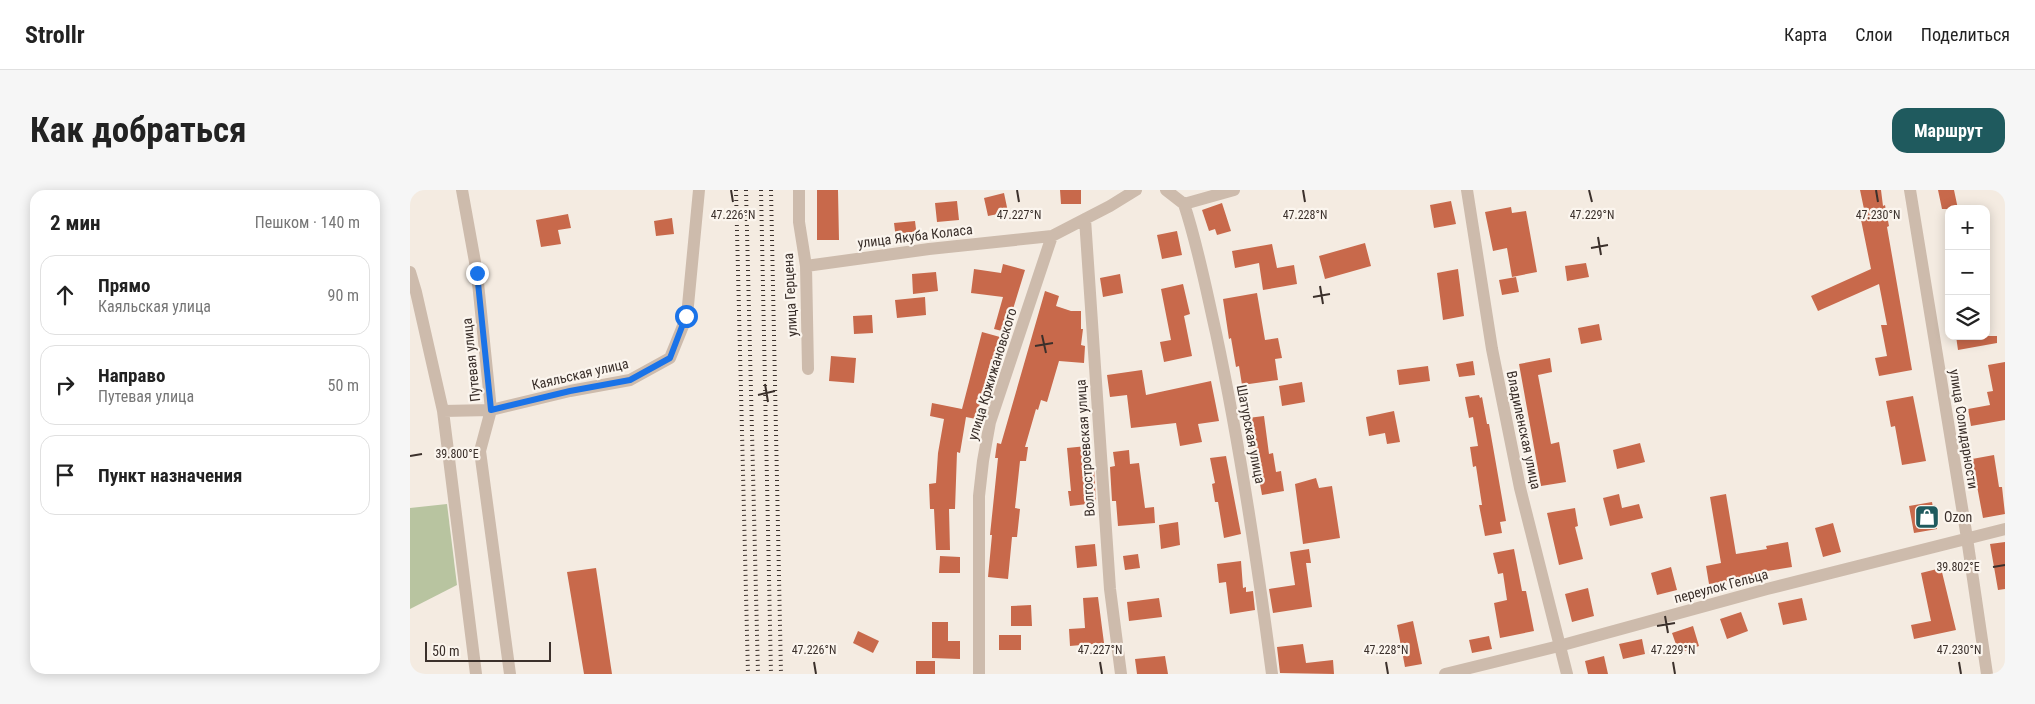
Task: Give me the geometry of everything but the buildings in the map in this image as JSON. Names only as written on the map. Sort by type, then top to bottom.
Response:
[{"type":"street","name":"Путевая улица","points":[[462,190],[477,273],[491,410],[480,451],[510,674]]},
{"type":"street","name":"Каяльская улица","points":[[443,411],[491,410],[570,391],[630,380],[670,358],[686,316],[699,190]]},
{"type":"street","name":"улица Герцена","points":[[798,190],[799,222],[806,266],[808,369]]},
{"type":"street","name":"улица Якуба Коласа","points":[[806,266],[929,249],[1052,236],[1136,190]]},
{"type":"street","points":[[1166,190],[1184,204],[1234,190]]},
{"type":"street","name":"Владиленская улица","points":[[1467,190],[1492,349],[1520,488],[1567,674]]},
{"type":"street","name":"улица Солидарности","points":[[1910,190],[1967,538],[1987,674]]},
{"type":"street","name":"Шатурская улица","points":[[1184,204],[1194,236],[1231,404],[1246,487],[1272,674]]},
{"type":"street","name":"Волгостроевская улица","points":[[1085,219],[1110,589],[1121,674]]},
{"type":"street","name":"улица Кржижановского","points":[[979,674],[979,496],[983,460],[990,422],[1052,236]]},
{"type":"street","points":[[410,272],[443,411],[476,674]]},
{"type":"street","name":"переулок Гельца","points":[[1445,674],[1559,646],[1767,588],[2005,529]]},
{"type":"green space","points":[[447,504],[457,585],[410,609],[410,508]]},
{"type":"railway","points":[[736,190],[748,674]]},
{"type":"railway","points":[[746,190],[758,674]]},
{"type":"railway","points":[[761,190],[771,674]]},
{"type":"railway","points":[[771,190],[781,674]]},
{"type":"place","name":"Ozon","points":[[1927,517]]},
{"type":"route","points":[[477,273],[491,410],[570,391],[630,380],[670,358],[686,316]]}]
